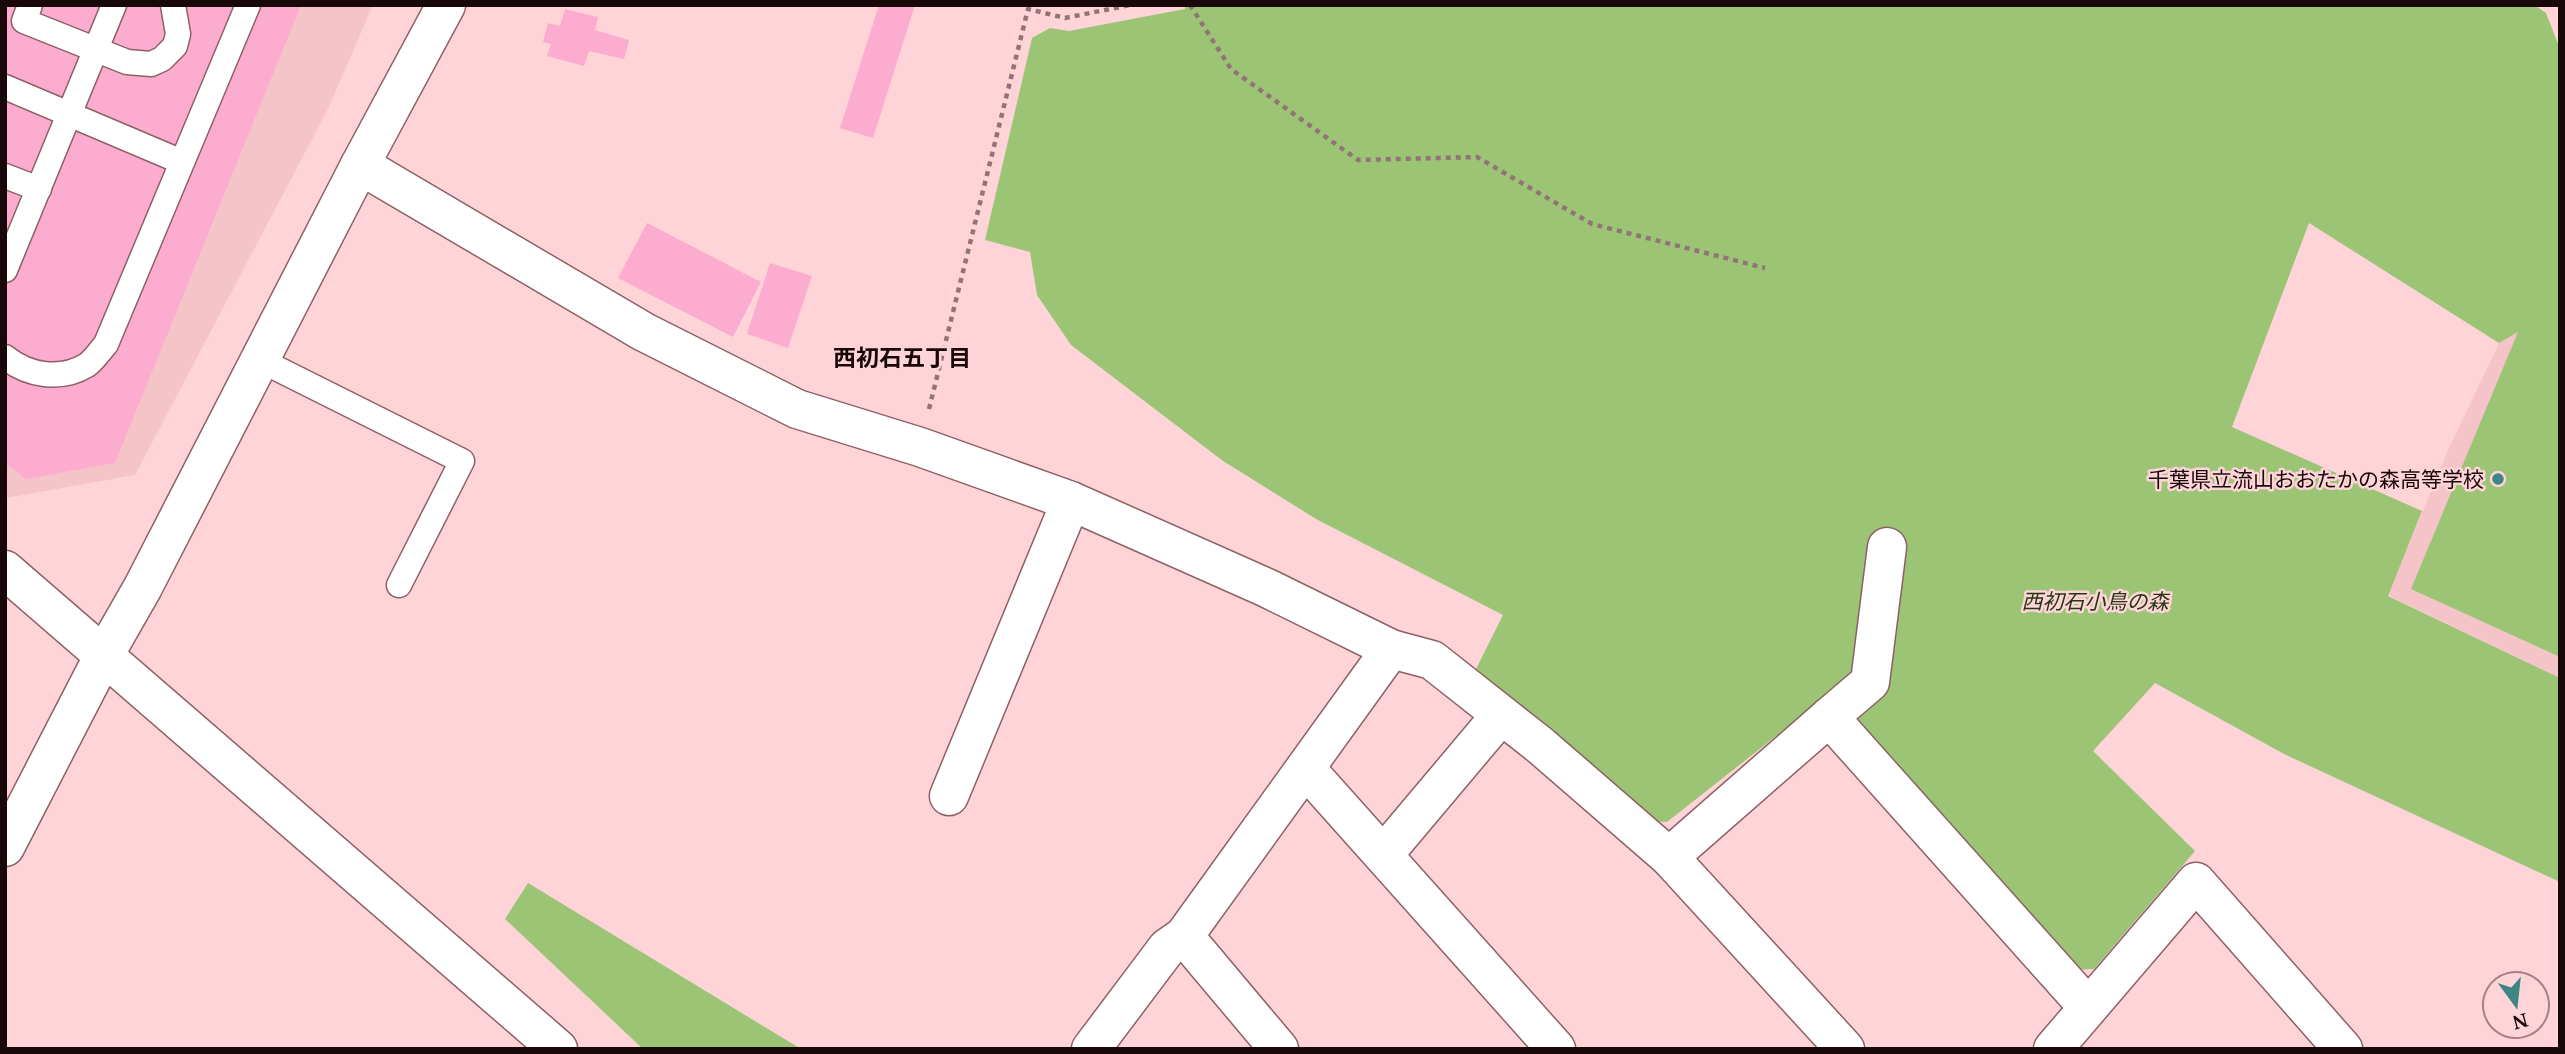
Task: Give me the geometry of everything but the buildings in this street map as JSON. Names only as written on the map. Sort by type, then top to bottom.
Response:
[{"type":"street","points":[[5,847],[446,5]]},
{"type":"street","points":[[360,165],[644,332],[797,409],[920,447],[1071,501],[1267,588],[1391,649],[1432,660],[1599,795],[1669,858],[1845,1049]]},
{"type":"street","points":[[949,796],[1071,501]]},
{"type":"street","points":[[1669,858],[1870,682],[1887,547]]},
{"type":"street","points":[[5,570],[558,1049]]},
{"type":"street","points":[[1091,1049],[1167,948],[1184,936],[1307,770],[1391,649]]},
{"type":"street","points":[[1384,853],[1501,715]]},
{"type":"street","points":[[1829,717],[2087,1006]]},
{"type":"street","points":[[1307,770],[1384,853],[1556,1049]]},
{"type":"street","points":[[2063,1044],[2087,1006],[2196,882],[2343,1049]]},
{"type":"street","points":[[1184,936],[1279,1049]]},
{"type":"lane","points":[[30,5],[24,21],[140,65],[162,59],[175,46],[178,34],[173,5]]},
{"type":"lane","points":[[7,263],[114,5]]},
{"type":"lane","points":[[5,357],[18,367],[39,375],[64,373],[88,365],[106,344],[248,5]]},
{"type":"lane","points":[[5,87],[182,162]]},
{"type":"lane","points":[[5,176],[38,189]]},
{"type":"lane","points":[[260,360],[462,461],[399,585]]},
{"type":"path","points":[[920,447],[1028,9],[1065,18],[1130,5]]},
{"type":"path","points":[[1190,5],[1231,69],[1359,160],[1477,157],[1592,224],[1765,268]]},
{"type":"shaded area","points":[[5,5],[373,5],[328,109],[135,475],[6,498]]},
{"type":"shaded area","name":"千葉県立流山おおたかの森高等学校","points":[[2513,314],[2560,319],[2560,678],[2388,595],[2449,448]]},
{"type":"green space","name":"西初石小鳥の森","points":[[1185,5],[2534,5],[2546,13],[2560,49],[2560,657],[2411,589],[2518,332],[2499,343],[2309,223],[2232,427],[2422,511],[2388,596],[2560,678],[2560,882],[2284,754],[2155,683],[2093,751],[2195,851],[2094,969],[2073,970],[1857,733],[1860,708],[1855,674],[1667,822],[1646,821],[1475,671],[1503,615],[1316,519],[1223,461],[1071,345],[1037,295],[1030,252],[985,240],[1032,38],[1050,28],[1069,31],[1185,9]]},
{"type":"green space","points":[[528,883],[801,1049],[643,1049],[505,919]]},
{"type":"place","name":"千葉県立流山おおたかの森高等学校","points":[[2498,479]]},
{"type":"district","name":"西初石五丁目","points":[[902,357]]}]
